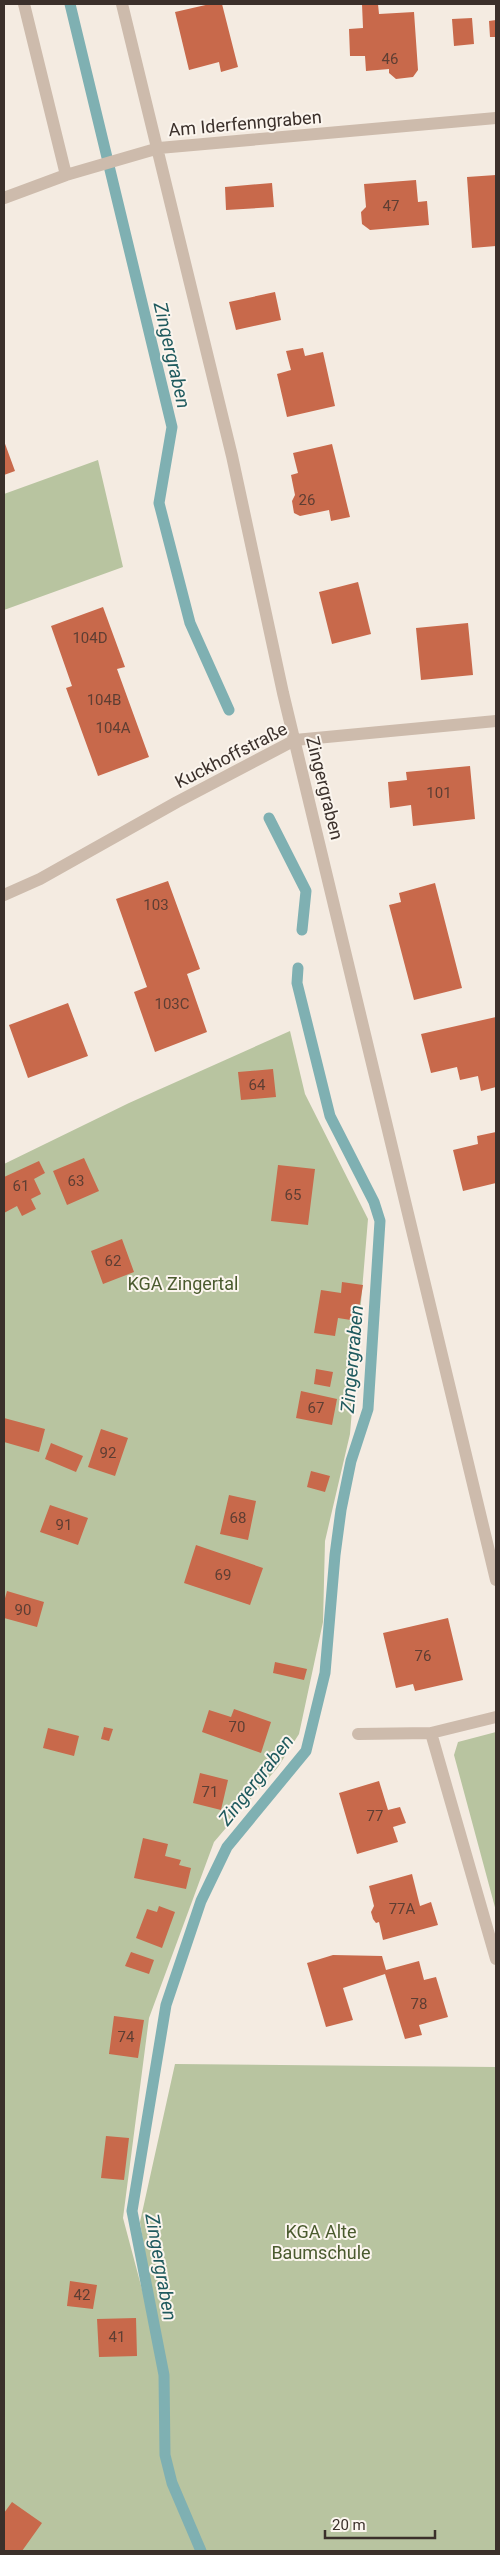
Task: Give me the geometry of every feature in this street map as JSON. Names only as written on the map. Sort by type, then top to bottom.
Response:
[{"type":"street","points":[[24,4],[66,175]]},
{"type":"street","name":"Zingergraben","points":[[122,4],[159,148],[232,456],[295,740],[496,1580]]},
{"type":"street","name":"Am Iderfenngraben","points":[[4,198],[66,175],[159,148],[496,118]]},
{"type":"street","name":"Kuckhoffstraße","points":[[4,895],[40,879],[177,802],[295,740],[496,721]]},
{"type":"street","points":[[358,1734],[431,1733],[496,1717]]},
{"type":"street","points":[[431,1733],[496,1959]]},
{"type":"green space","points":[[98,460],[123,567],[4,610],[4,494]]},
{"type":"green space","name":"KGA Zingertal","points":[[290,1031],[305,1094],[368,1219],[350,1434],[325,1541],[323,1622],[299,1734],[278,1767],[214,1842],[149,2018],[123,2218],[163,2368],[140,2222],[175,2064],[496,2067],[496,2551],[4,2551],[4,1164],[129,1103]]},
{"type":"green space","points":[[496,1732],[496,1911],[454,1755],[458,1742]]},
{"type":"building","points":[[210,4],[222,4],[238,67],[221,72],[219,62],[189,70],[175,12]]},
{"type":"building","points":[[362,4],[378,4],[379,14],[414,12],[418,70],[413,77],[396,79],[389,73],[389,69],[366,71],[365,56],[350,56],[349,29],[363,28]]},
{"type":"building","points":[[472,18],[474,44],[454,46],[452,19]]},
{"type":"building","points":[[496,20],[496,37],[490,37],[489,21]]},
{"type":"building","points":[[496,175],[496,246],[472,248],[467,177]]},
{"type":"building","points":[[416,180],[418,202],[427,201],[429,225],[370,230],[362,224],[361,212],[366,207],[364,184]]},
{"type":"building","points":[[272,183],[274,207],[226,210],[225,187]]},
{"type":"building","points":[[275,292],[281,320],[236,330],[229,302]]},
{"type":"building","points":[[303,348],[305,356],[323,352],[335,406],[287,417],[277,374],[291,370],[286,351]]},
{"type":"building","points":[[4,441],[15,471],[4,475]]},
{"type":"building","points":[[332,444],[350,517],[331,521],[329,510],[300,516],[294,513],[292,501],[295,495],[291,475],[298,473],[293,453]]},
{"type":"building","points":[[358,582],[371,634],[332,644],[319,592]]},
{"type":"building","points":[[103,607],[125,667],[117,669],[149,757],[98,776],[66,688],[72,686],[51,626]]},
{"type":"building","points":[[468,623],[473,675],[421,680],[416,628]]},
{"type":"building","points":[[470,766],[475,819],[413,826],[411,805],[390,808],[388,782],[407,780],[406,772]]},
{"type":"building","points":[[168,881],[200,969],[187,974],[207,1032],[155,1052],[134,992],[147,987],[116,899]]},
{"type":"building","points":[[435,883],[462,988],[414,1000],[389,905],[401,902],[399,893]]},
{"type":"building","points":[[68,1003],[88,1056],[28,1078],[9,1025]]},
{"type":"building","points":[[496,1017],[496,1087],[481,1091],[478,1076],[460,1080],[457,1067],[431,1073],[421,1034]]},
{"type":"building","points":[[273,1069],[276,1097],[241,1100],[238,1072]]},
{"type":"building","points":[[496,1132],[496,1183],[463,1191],[453,1150],[478,1144],[477,1136]]},
{"type":"building","points":[[84,1158],[99,1191],[67,1205],[53,1171]]},
{"type":"building","points":[[39,1161],[45,1173],[34,1179],[41,1194],[31,1199],[36,1209],[22,1216],[17,1206],[4,1213],[4,1177]]},
{"type":"building","points":[[278,1165],[315,1169],[308,1225],[271,1221]]},
{"type":"building","points":[[122,1239],[134,1272],[103,1284],[91,1251]]},
{"type":"building","points":[[342,1282],[363,1285],[357,1321],[338,1318],[335,1336],[314,1333],[321,1290],[341,1293]]},
{"type":"building","points":[[316,1369],[333,1372],[330,1387],[314,1384]]},
{"type":"building","points":[[301,1391],[337,1399],[332,1425],[296,1418]]},
{"type":"building","points":[[4,1418],[45,1429],[39,1452],[4,1442]]},
{"type":"building","points":[[101,1429],[128,1438],[115,1476],[88,1467]]},
{"type":"building","points":[[51,1443],[83,1456],[76,1472],[45,1459]]},
{"type":"building","points":[[311,1471],[330,1476],[325,1492],[307,1487]]},
{"type":"building","points":[[229,1495],[256,1501],[248,1540],[220,1534]]},
{"type":"building","points":[[50,1505],[88,1518],[78,1545],[40,1532]]},
{"type":"building","points":[[196,1545],[263,1568],[250,1605],[184,1583]]},
{"type":"building","points":[[7,1591],[44,1602],[37,1627],[4,1618],[4,1602]]},
{"type":"building","points":[[448,1618],[463,1680],[415,1691],[413,1684],[396,1688],[383,1633]]},
{"type":"building","points":[[275,1662],[307,1669],[304,1680],[273,1673]]},
{"type":"building","points":[[234,1709],[271,1722],[261,1753],[202,1732],[209,1710],[231,1717]]},
{"type":"building","points":[[104,1727],[113,1729],[109,1741],[101,1739]]},
{"type":"building","points":[[48,1728],[79,1736],[74,1756],[43,1748]]},
{"type":"building","points":[[200,1773],[228,1780],[221,1810],[193,1803]]},
{"type":"building","points":[[379,1781],[388,1810],[400,1807],[406,1823],[393,1827],[398,1842],[357,1854],[339,1793]]},
{"type":"building","points":[[143,1838],[168,1844],[165,1856],[181,1860],[179,1865],[191,1868],[186,1889],[134,1878]]},
{"type":"building","points":[[412,1874],[420,1906],[431,1902],[438,1925],[383,1940],[379,1922],[376,1923],[371,1912],[374,1906],[369,1886]]},
{"type":"building","points":[[159,1906],[175,1912],[162,1948],[136,1938],[147,1909],[157,1912]]},
{"type":"building","points":[[131,1952],[154,1960],[149,1974],[125,1966]]},
{"type":"building","points":[[333,1955],[382,1956],[386,1970],[419,1961],[424,1980],[436,1977],[448,2017],[419,2025],[422,2035],[405,2039],[385,1974],[343,1988],[353,2020],[326,2027],[307,1963]]},
{"type":"building","points":[[114,2016],[144,2020],[138,2058],[109,2054]]},
{"type":"building","points":[[106,2136],[129,2138],[124,2180],[101,2178]]},
{"type":"building","points":[[70,2281],[97,2285],[93,2309],[67,2306]]},
{"type":"building","points":[[136,2318],[137,2356],[99,2357],[97,2319]]},
{"type":"building","points":[[12,2502],[42,2523],[22,2551],[4,2550],[4,2513]]},
{"type":"waterway","name":"Zingergraben","points":[[70,4],[172,427],[159,503],[190,623],[229,710]]},
{"type":"waterway","name":"Zingergraben","points":[[269,818],[306,891],[302,930]]},
{"type":"waterway","name":"Zingergraben","points":[[201,2551],[172,2483],[165,2455],[164,2375],[132,2211],[166,2005],[201,1901],[227,1847],[306,1751],[325,1673],[335,1555],[341,1510],[351,1461],[368,1409],[380,1221],[374,1202],[330,1116],[297,983],[298,968]]},
{"type":"park label","name":"KGA Alte Baumschule","points":[[321,2241]]}]
